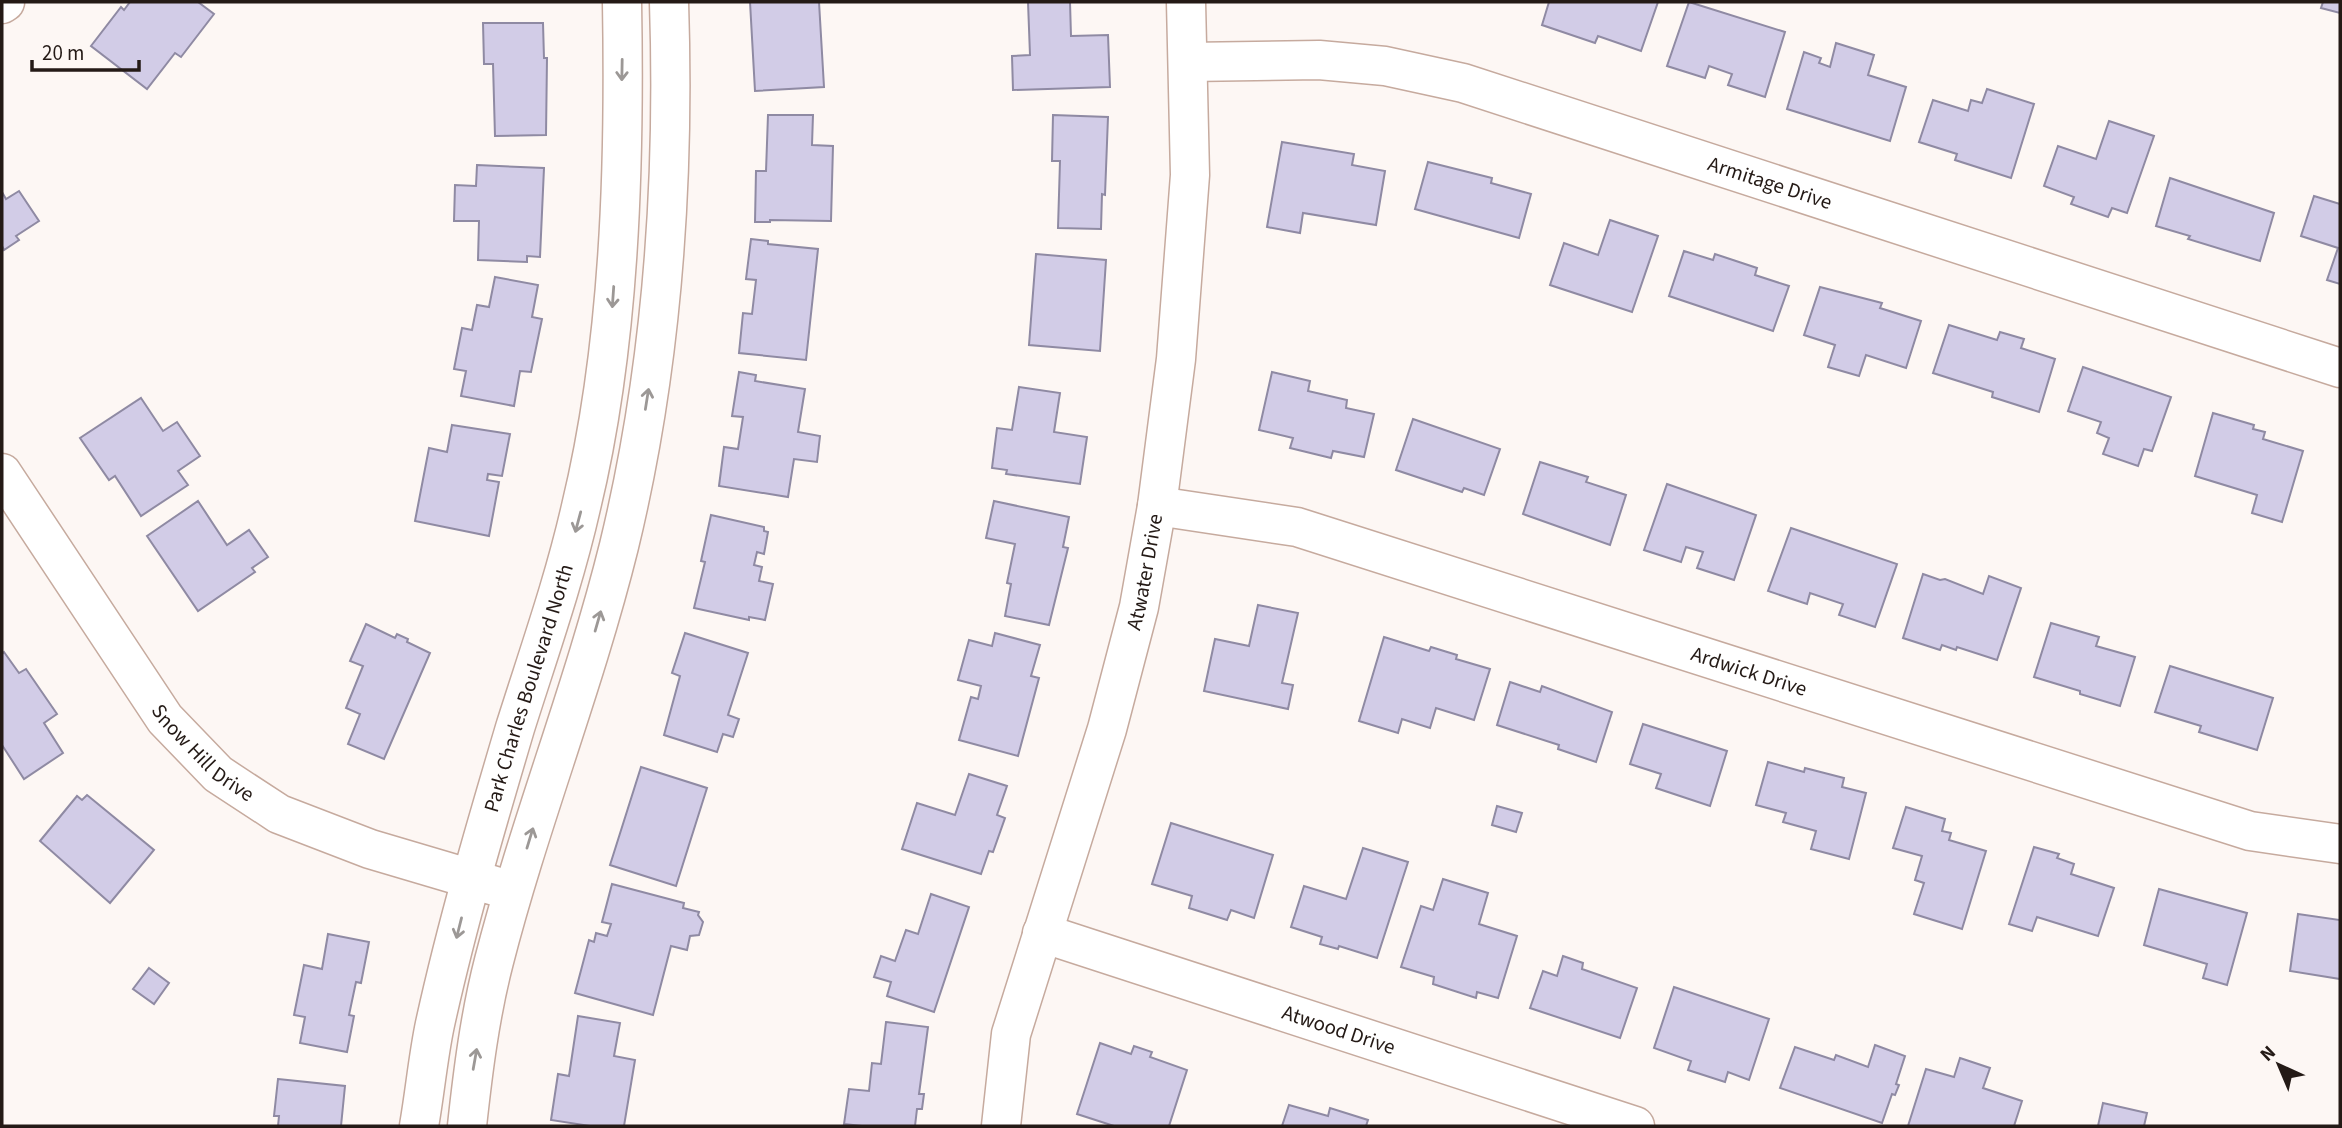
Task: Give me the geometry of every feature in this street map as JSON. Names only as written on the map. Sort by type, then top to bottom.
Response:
[{"type":"street","name":"Park Charles Boulevard North","points":[[419,1126],[435,1026],[471,880],[556,601],[582,506],[602,403],[621,169],[622,2]]},
{"type":"street","points":[[467,1126],[473,1070],[493,964],[565,732],[618,547],[643,423],[653,362],[665,251],[670,143],[669,2]]},
{"type":"street","name":"Atwater Drive","points":[[1001,1126],[1011,1034],[1107,729],[1139,607],[1157,506],[1176,359],[1190,175],[1186,2]]},
{"type":"street","name":"Armitage Drive","points":[[1188,62],[1319,60],[1385,66],[1463,83],[2340,368]]},
{"type":"street","points":[[616,248],[665,251]]},
{"type":"street","name":"Snow Hill Drive","points":[[2,473],[165,719],[218,774],[279,814],[370,849],[514,891]]},
{"type":"street","name":"Ardwick Drive","points":[[1157,506],[1297,527],[2250,831],[2340,844]]},
{"type":"street","name":"Atwood Drive","points":[[1042,933],[1634,1126]]},
{"type":"building","points":[[130,2],[198,2],[214,14],[181,57],[175,53],[147,89],[91,46],[121,7],[124,10]]},
{"type":"building","points":[[750,2],[819,2],[824,87],[755,91]]},
{"type":"building","points":[[1028,2],[1070,2],[1071,36],[1108,35],[1110,87],[1013,90],[1012,56],[1030,55]]},
{"type":"building","points":[[1549,2],[1658,2],[1641,51],[1598,36],[1595,43],[1542,25]]},
{"type":"building","points":[[1689,2],[1785,32],[1765,97],[1728,85],[1732,74],[1709,66],[1705,78],[1667,66]]},
{"type":"building","points":[[2323,2],[2340,2],[2340,13],[2321,8]]},
{"type":"building","points":[[483,23],[543,23],[544,58],[547,58],[546,135],[495,136],[493,64],[484,64]]},
{"type":"building","points":[[1836,43],[1874,55],[1868,75],[1906,87],[1890,141],[1787,109],[1804,52],[1821,58],[1819,63],[1830,67]]},
{"type":"building","points":[[1987,89],[2034,104],[2011,178],[1955,160],[1957,154],[1919,142],[1933,100],[1968,111],[1971,100],[1982,103]]},
{"type":"building","points":[[768,115],[813,115],[812,145],[833,146],[831,221],[755,222],[756,171],[766,171]]},
{"type":"building","points":[[1053,115],[1108,117],[1101,229],[1058,228],[1060,161],[1052,161]]},
{"type":"building","points":[[2109,121],[2154,136],[2127,213],[2112,208],[2108,217],[2071,204],[2074,197],[2044,186],[2058,146],[2096,159]]},
{"type":"building","points":[[1282,142],[1354,154],[1352,165],[1385,171],[1376,225],[1303,213],[1300,233],[1267,227]]},
{"type":"building","points":[[1428,162],[1492,178],[1491,183],[1531,194],[1519,238],[1415,209]]},
{"type":"building","points":[[477,165],[544,168],[540,257],[527,256],[527,262],[478,260],[479,221],[454,221],[455,185],[476,186]]},
{"type":"building","points":[[2170,178],[2274,213],[2260,261],[2188,239],[2190,236],[2156,226]]},
{"type":"building","points":[[19,191],[39,221],[16,236],[19,240],[4,250],[2,192],[6,199]]},
{"type":"building","points":[[2314,196],[2340,204],[2340,284],[2327,280],[2338,248],[2301,236]]},
{"type":"building","points":[[1610,220],[1658,236],[1632,312],[1550,285],[1564,243],[1598,255]]},
{"type":"building","points":[[751,239],[768,241],[768,244],[818,249],[806,360],[739,353],[743,313],[752,314],[756,280],[746,279]]},
{"type":"building","points":[[1684,251],[1713,260],[1715,254],[1757,268],[1755,275],[1789,286],[1773,331],[1669,296]]},
{"type":"building","points":[[1036,254],[1106,260],[1100,351],[1029,345]]},
{"type":"building","points":[[495,277],[538,285],[532,317],[542,319],[531,372],[520,371],[514,406],[461,396],[466,371],[454,369],[462,328],[472,330],[477,305],[489,307]]},
{"type":"building","points":[[1820,287],[1882,303],[1880,308],[1921,321],[1906,368],[1866,355],[1859,376],[1828,367],[1835,345],[1804,335]]},
{"type":"building","points":[[1949,325],[1997,340],[2000,332],[2024,339],[2021,348],[2055,359],[2039,412],[1992,397],[1993,392],[1933,373]]},
{"type":"building","points":[[2083,367],[2171,397],[2152,451],[2144,449],[2138,466],[2103,454],[2109,438],[2097,433],[2101,422],[2068,411]]},
{"type":"building","points":[[739,372],[756,375],[755,381],[805,389],[798,432],[820,436],[817,462],[794,459],[788,497],[719,486],[724,447],[738,449],[743,417],[732,416]]},
{"type":"building","points":[[1272,372],[1310,381],[1308,391],[1347,400],[1346,408],[1374,414],[1364,457],[1333,451],[1331,458],[1290,448],[1293,438],[1259,430]]},
{"type":"building","points":[[1019,387],[1060,393],[1054,432],[1087,437],[1080,484],[1006,474],[1007,470],[992,468],[997,428],[1012,430]]},
{"type":"building","points":[[141,398],[163,431],[177,422],[200,456],[178,471],[188,485],[141,516],[115,476],[109,480],[80,438]]},
{"type":"building","points":[[2213,413],[2254,425],[2253,429],[2265,432],[2263,439],[2303,451],[2282,522],[2252,513],[2257,495],[2195,476]]},
{"type":"building","points":[[1413,419],[1500,449],[1484,495],[1464,488],[1462,492],[1396,470]]},
{"type":"building","points":[[452,425],[510,434],[502,476],[488,474],[487,480],[499,482],[489,536],[415,521],[429,448],[447,452]]},
{"type":"building","points":[[1540,462],[1588,477],[1586,482],[1626,495],[1610,545],[1523,514]]},
{"type":"building","points":[[1667,484],[1756,515],[1734,580],[1697,568],[1703,552],[1686,547],[1681,562],[1644,550]]},
{"type":"building","points":[[198,501],[227,545],[249,530],[268,557],[252,568],[255,572],[198,611],[147,536]]},
{"type":"building","points":[[994,501],[1069,517],[1063,547],[1068,548],[1049,625],[1005,616],[1011,584],[1007,583],[1015,544],[986,538]]},
{"type":"building","points":[[711,515],[764,527],[764,531],[768,532],[764,554],[757,552],[754,565],[762,567],[759,581],[773,584],[765,620],[749,617],[749,620],[694,608],[705,562],[701,561]]},
{"type":"building","points":[[1791,528],[1897,564],[1875,627],[1839,615],[1843,604],[1810,593],[1807,604],[1768,591]]},
{"type":"building","points":[[1923,574],[1945,579],[1983,594],[1989,576],[2021,588],[1997,660],[1957,647],[1956,650],[1942,645],[1940,650],[1903,638]]},
{"type":"building","points":[[1258,605],[1298,613],[1282,683],[1293,685],[1288,709],[1204,691],[1215,639],[1249,646]]},
{"type":"building","points":[[2051,623],[2099,637],[2096,646],[2135,657],[2120,706],[2034,677]]},
{"type":"building","points":[[366,624],[395,638],[397,634],[430,653],[384,759],[348,744],[360,714],[346,708],[363,666],[350,661]]},
{"type":"building","points":[[685,633],[748,653],[728,715],[739,719],[733,737],[723,734],[717,752],[664,735],[680,676],[672,673]]},
{"type":"building","points":[[995,633],[1040,645],[1031,676],[1039,678],[1018,756],[959,740],[971,697],[978,699],[981,686],[958,680],[969,640],[992,646]]},
{"type":"building","points":[[1384,637],[1429,651],[1431,647],[1457,655],[1456,659],[1490,669],[1474,720],[1436,708],[1430,728],[1402,719],[1398,733],[1359,721]]},
{"type":"building","points":[[4,652],[19,673],[26,669],[57,714],[44,723],[63,753],[24,779],[2,745]]},
{"type":"building","points":[[2170,666],[2273,698],[2257,750],[2199,732],[2201,726],[2155,712]]},
{"type":"building","points":[[1510,682],[1540,692],[1542,686],[1612,712],[1596,762],[1558,749],[1559,745],[1497,725]]},
{"type":"building","points":[[1643,724],[1727,751],[1710,806],[1656,788],[1661,774],[1630,764]]},
{"type":"building","points":[[1768,762],[1804,772],[1805,768],[1844,778],[1842,787],[1866,793],[1849,859],[1811,849],[1816,831],[1783,822],[1786,813],[1756,805]]},
{"type":"building","points":[[641,767],[707,788],[676,886],[610,865]]},
{"type":"building","points":[[969,774],[1007,786],[997,815],[1005,818],[993,852],[989,851],[981,874],[902,849],[917,803],[955,815]]},
{"type":"building","points":[[87,795],[154,850],[110,903],[40,841],[77,796],[82,800]]},
{"type":"building","points":[[1497,806],[1522,813],[1516,832],[1492,825]]},
{"type":"building","points":[[1906,807],[1945,819],[1942,831],[1951,833],[1949,840],[1986,851],[1962,929],[1914,914],[1924,883],[1915,880],[1922,856],[1893,848]]},
{"type":"building","points":[[1171,823],[1273,855],[1254,918],[1231,910],[1227,920],[1189,908],[1192,896],[1152,884]]},
{"type":"building","points":[[2034,847],[2059,854],[2057,858],[2074,864],[2071,874],[2114,888],[2098,936],[2037,917],[2032,931],[2009,924]]},
{"type":"building","points":[[1363,848],[1408,862],[1377,958],[1339,946],[1338,949],[1320,944],[1322,937],[1291,927],[1304,886],[1346,899]]},
{"type":"building","points":[[1443,879],[1488,893],[1479,924],[1517,936],[1498,998],[1477,992],[1476,998],[1433,984],[1434,977],[1401,967],[1421,906],[1433,910]]},
{"type":"building","points":[[612,884],[684,903],[683,908],[699,912],[703,922],[699,935],[690,936],[687,950],[671,946],[653,1015],[575,993],[589,940],[594,942],[596,933],[607,936],[611,924],[602,922]]},
{"type":"building","points":[[2159,889],[2247,913],[2227,985],[2203,978],[2207,964],[2144,945]]},
{"type":"building","points":[[931,894],[969,907],[934,1012],[887,996],[891,982],[874,977],[881,956],[895,961],[906,930],[918,934]]},
{"type":"building","points":[[2298,914],[2340,920],[2340,979],[2290,971]]},
{"type":"building","points":[[328,934],[369,942],[361,983],[356,982],[349,1015],[354,1016],[347,1052],[300,1043],[305,1017],[294,1015],[304,965],[322,969]]},
{"type":"building","points":[[1563,956],[1583,963],[1582,969],[1637,988],[1620,1038],[1530,1008],[1543,971],[1557,976]]},
{"type":"building","points":[[149,968],[169,983],[154,1004],[133,989]]},
{"type":"building","points":[[1674,987],[1769,1019],[1749,1080],[1728,1072],[1725,1082],[1688,1070],[1691,1061],[1654,1048]]},
{"type":"building","points":[[578,1016],[620,1023],[614,1056],[635,1060],[624,1126],[590,1126],[551,1120],[558,1074],[569,1076]]},
{"type":"building","points":[[886,1022],[928,1027],[919,1094],[924,1094],[922,1109],[917,1109],[915,1126],[844,1124],[849,1089],[869,1091],[872,1063],[881,1064]]},
{"type":"building","points":[[1100,1043],[1131,1054],[1134,1046],[1152,1052],[1150,1057],[1187,1070],[1169,1126],[1114,1126],[1077,1114]]},
{"type":"building","points":[[1875,1045],[1905,1056],[1896,1084],[1899,1085],[1895,1095],[1892,1094],[1882,1123],[1780,1088],[1795,1047],[1834,1060],[1836,1055],[1868,1067]]},
{"type":"building","points":[[1960,1058],[1990,1068],[1983,1088],[2022,1101],[2014,1126],[1908,1126],[1926,1069],[1954,1077]]},
{"type":"building","points":[[278,1079],[345,1086],[341,1126],[278,1126],[279,1116],[274,1116]]},
{"type":"building","points":[[2103,1103],[2147,1113],[2144,1126],[2098,1126]]},
{"type":"building","points":[[1289,1105],[1328,1116],[1330,1108],[1368,1120],[1366,1126],[1282,1126]]}]
